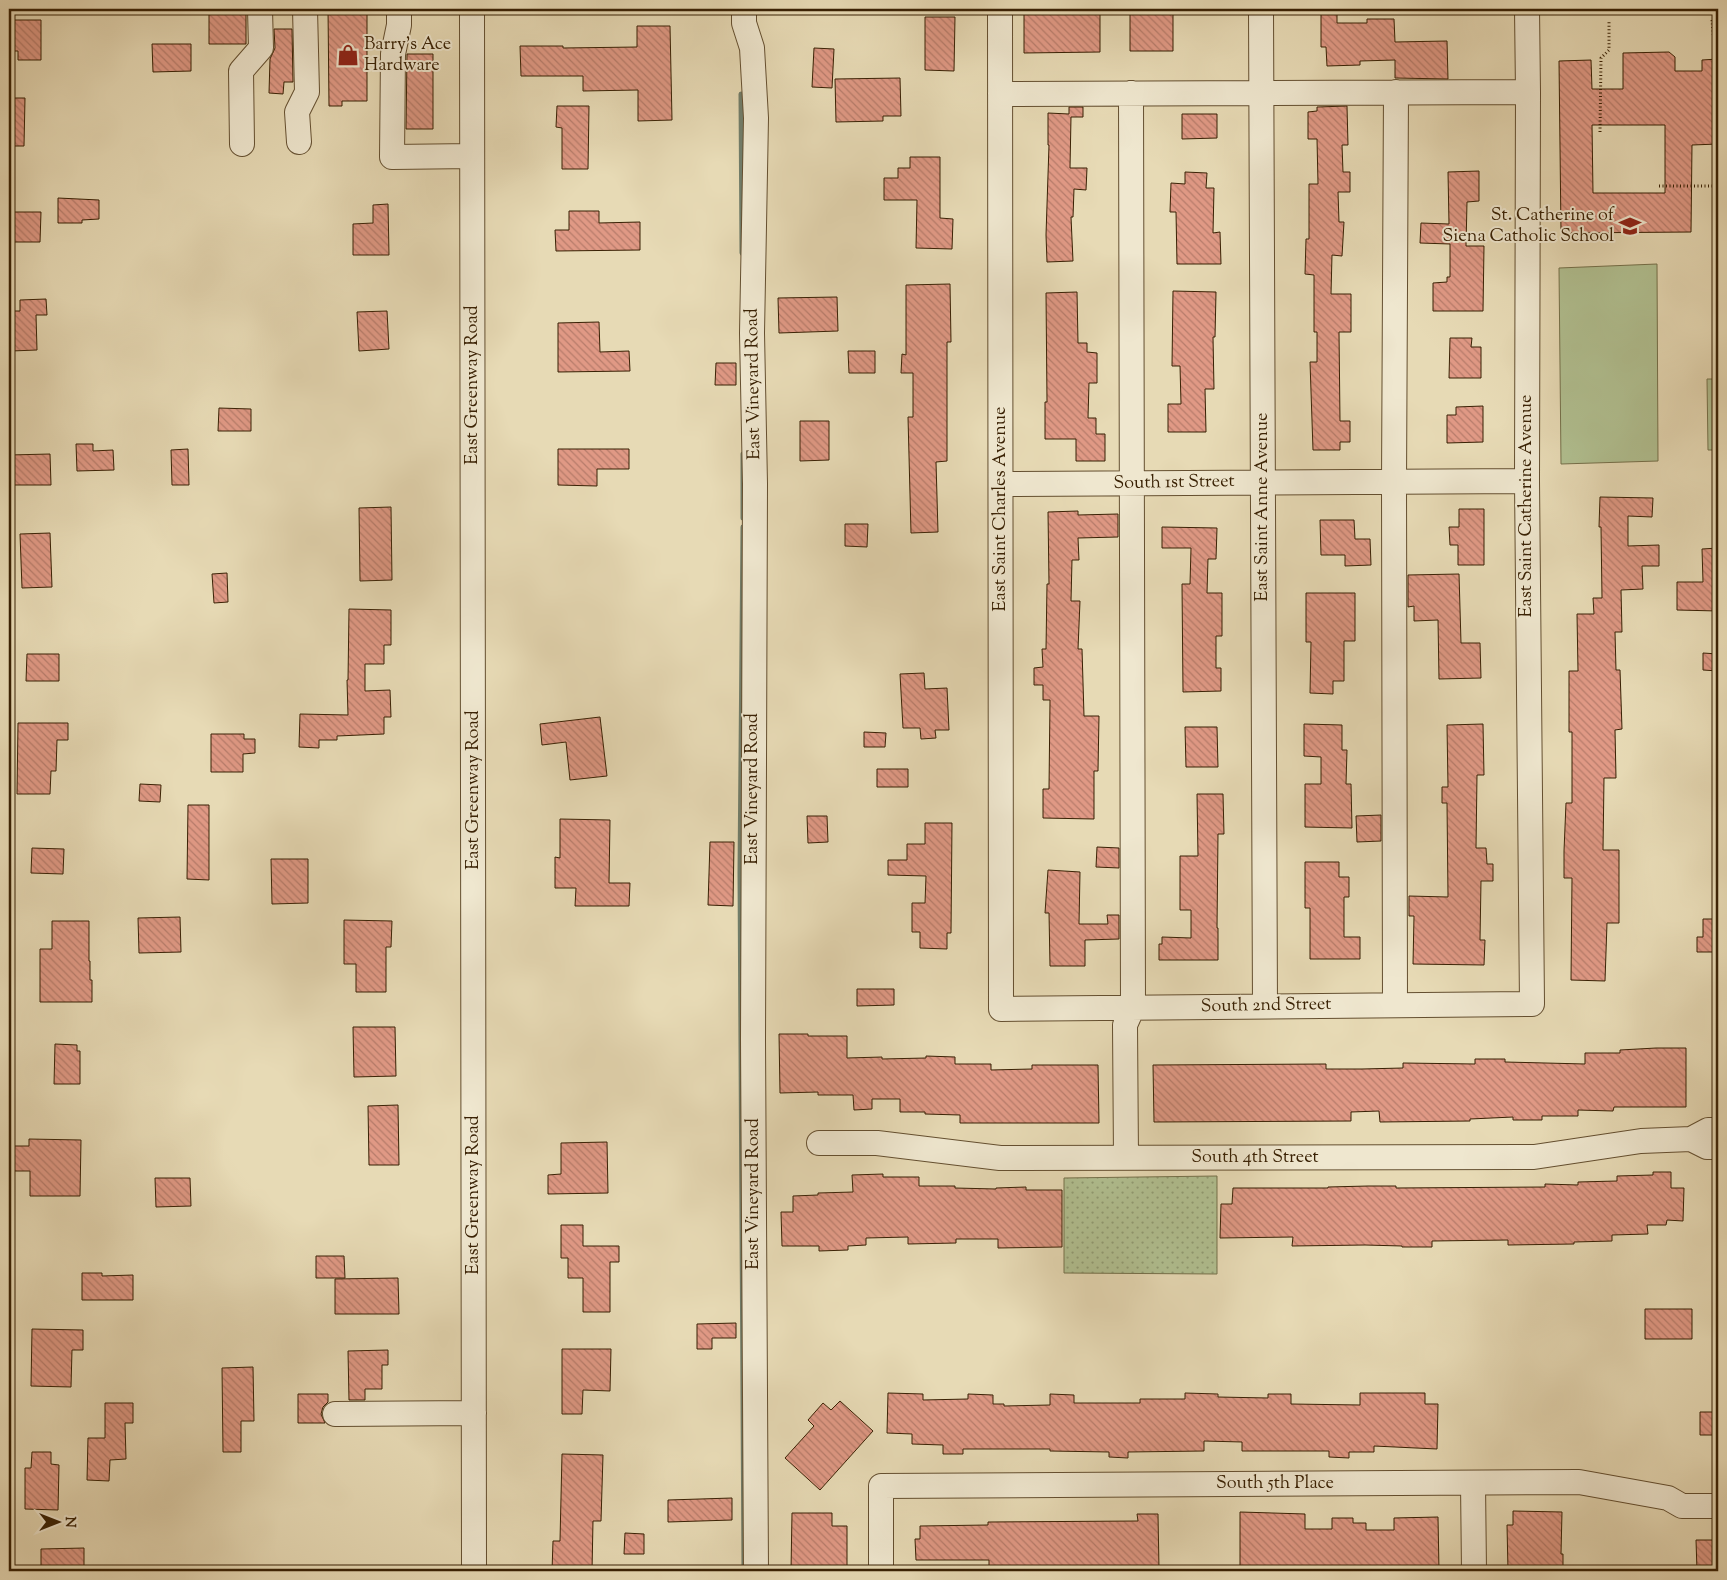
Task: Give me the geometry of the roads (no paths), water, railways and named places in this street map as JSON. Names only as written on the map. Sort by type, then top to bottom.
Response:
[{"type":"street","points":[[242,144],[241,71],[261,48],[260,9]]},
{"type":"street","points":[[299,142],[297,112],[307,92],[305,9]]},
{"type":"street","points":[[399,9],[399,25],[393,54],[392,157],[472,156]]},
{"type":"street","name":"East Greenway Road","points":[[472,9],[474,1571]]},
{"type":"street","name":"East Vineyard Road","points":[[744,9],[744,23],[752,48],[756,118],[752,323],[755,484],[753,1040],[756,1571]]},
{"type":"street","name":"East Saint Charles Avenue","points":[[1000,9],[1001,1009]]},
{"type":"street","name":"East Saint Anne Avenue","points":[[1260,9],[1265,1006]]},
{"type":"street","name":"East Saint Catherine Avenue","points":[[1527,9],[1526,481],[1532,1004]]},
{"type":"street","points":[[1395,1005],[1394,482],[1396,92]]},
{"type":"street","points":[[1000,94],[1528,92]]},
{"type":"street","points":[[1126,1158],[1126,1025],[1133,1007],[1131,93]]},
{"type":"street","name":"South 1st Street","points":[[1001,484],[1526,481]]},
{"type":"street","name":"South 2nd Street","points":[[1001,1009],[1532,1004]]},
{"type":"street","name":"South 4th Street","points":[[819,1143],[877,1143],[1000,1158],[1534,1157],[1641,1141],[1691,1139],[1708,1130],[1718,1130]]},
{"type":"street","name":"South 4th Street","points":[[1691,1139],[1707,1147],[1718,1147]]},
{"type":"street","points":[[335,1414],[474,1413]]},
{"type":"street","name":"South 5th Place","points":[[880,1571],[881,1486],[1579,1482],[1668,1498],[1682,1506],[1718,1506]]},
{"type":"street","points":[[1473,1483],[1474,1571]]},
{"type":"street","name":"South 5th Place","points":[[1668,1498],[1682,1491],[1718,1491]]},
{"type":"waterway","points":[[741,94],[742,253]]},
{"type":"waterway","points":[[743,454],[743,518]]},
{"type":"waterway","points":[[743,527],[740,872],[744,1571]]},
{"type":"place","name":"Barry's Ace Hardware","points":[[348,55]]},
{"type":"place","name":"St. Catherine of Siena Catholic School","points":[[1630,226]]}]
